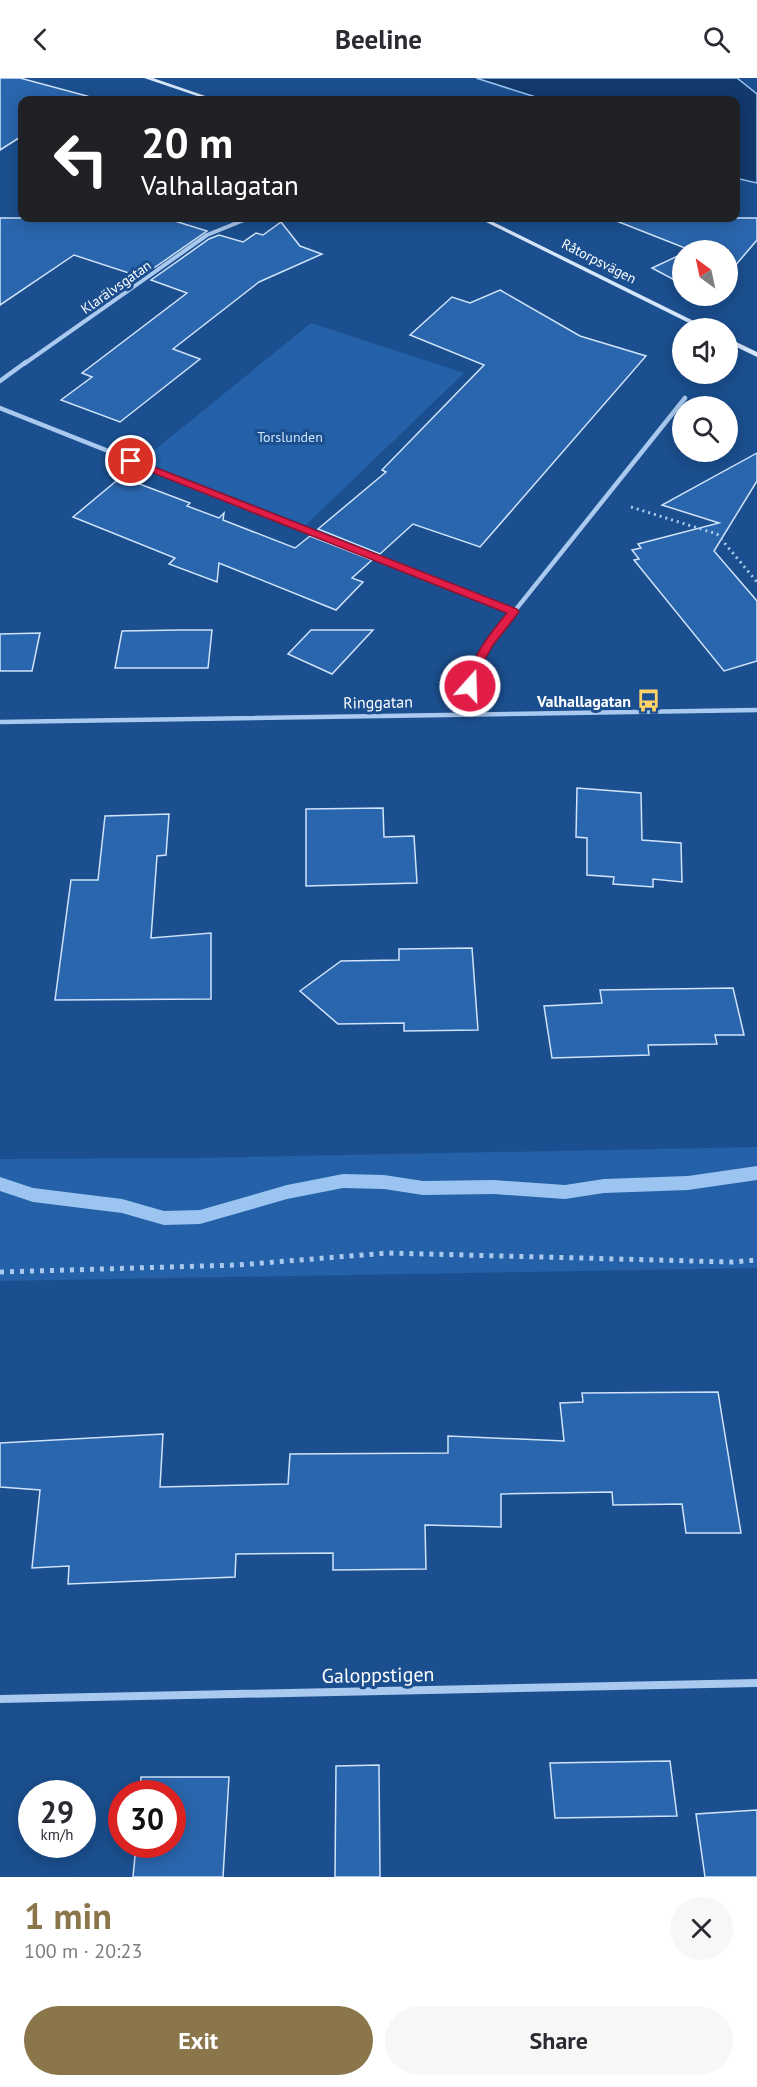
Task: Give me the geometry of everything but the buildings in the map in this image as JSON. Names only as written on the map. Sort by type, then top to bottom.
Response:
[{"type":"street","points":[[147,78],[202,96]]},
{"type":"street","name":"Klarälvsgatan","points":[[0,381],[207,235],[239,222]]},
{"type":"street","name":"Råtorpsvägen","points":[[489,222],[684,318]]},
{"type":"street","points":[[738,345],[757,355]]},
{"type":"street","points":[[0,408],[514,612]]},
{"type":"street","points":[[472,714],[470,686],[475,666],[489,643],[672,414]]},
{"type":"street","name":"Ringgatan","points":[[0,722],[757,710]]},
{"type":"street","name":"Galoppstigen","points":[[0,1699],[757,1683]]},
{"type":"path","points":[[604,499],[717,534],[757,582]]},
{"type":"path","points":[[0,1272],[237,1265],[388,1253],[732,1262],[757,1260]]},
{"type":"green space","name":"Torslunden","points":[[311,323],[464,373],[306,525],[141,461]]},
{"type":"green space","points":[[757,1147],[757,1268],[0,1281],[0,1159],[196,1158]]},
{"type":"shaded area","points":[[476,78],[737,78],[757,94],[757,183],[740,179],[740,96],[532,96]]},
{"type":"waterway","points":[[0,1184],[33,1195],[122,1206],[164,1218],[200,1217],[287,1192],[343,1181],[384,1182],[423,1188],[494,1187],[565,1192],[604,1186],[688,1183],[757,1173]]},
{"type":"place","name":"Valhallagatan","points":[[649,701]]},
{"type":"route","points":[[131,461],[514,612],[489,643],[475,666],[470,686]]}]
